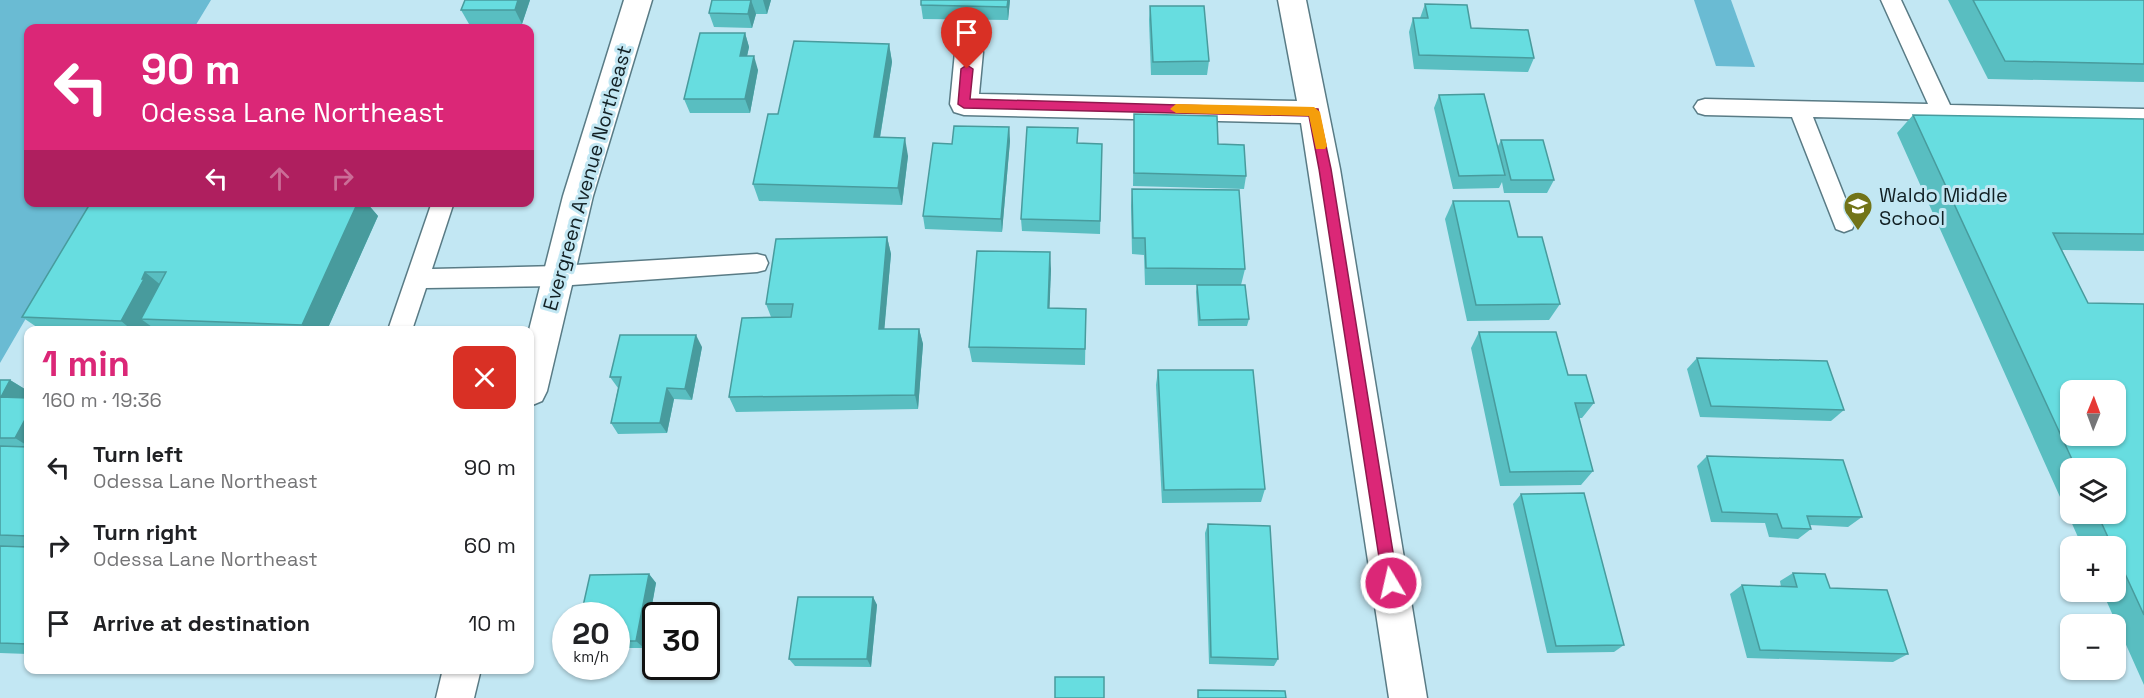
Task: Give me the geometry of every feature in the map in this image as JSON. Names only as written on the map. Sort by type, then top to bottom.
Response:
[{"type":"street","name":"Evergreen Avenue Northeast","points":[[534,375],[578,196],[638,0]]},
{"type":"street","points":[[1292,0],[1314,112],[1372,457],[1408,698]]},
{"type":"street","points":[[969,52],[964,104],[1314,112]]},
{"type":"street","points":[[455,698],[461,674]]},
{"type":"lane","points":[[1891,0],[1943,113]]},
{"type":"lane","points":[[1705,107],[2144,117]]},
{"type":"lane","points":[[1800,110],[1844,223]]},
{"type":"lane","points":[[401,326],[441,207]]},
{"type":"lane","points":[[417,279],[558,276],[757,263]]},
{"type":"shaded area","points":[[0,0],[211,0],[196,24],[24,24],[24,207],[91,207],[0,363]]},
{"type":"shaded area","points":[[1694,0],[1731,0],[1755,67],[1716,66]]},
{"type":"building","points":[[465,0],[518,0],[515,10],[461,10]]},
{"type":"building","points":[[712,0],[751,0],[748,14],[709,13]]},
{"type":"building","points":[[921,0],[1008,0],[1007,7],[921,5]]},
{"type":"building","points":[[1973,0],[2144,0],[2144,64],[2005,61]]},
{"type":"building","points":[[1425,4],[1467,5],[1471,28],[1528,30],[1534,58],[1419,55],[1413,18],[1428,18]]},
{"type":"building","points":[[1150,6],[1204,6],[1209,61],[1153,62]]},
{"type":"building","points":[[700,33],[745,33],[740,56],[754,56],[745,99],[684,99]]},
{"type":"building","points":[[794,41],[889,44],[874,137],[905,138],[898,188],[753,184],[768,114],[778,114]]},
{"type":"building","points":[[1484,94],[1505,175],[1459,176],[1439,95]]},
{"type":"building","points":[[1134,114],[1217,116],[1218,144],[1244,145],[1246,176],[1134,173]]},
{"type":"building","points":[[1913,115],[2144,119],[2144,234],[2053,233],[2088,303],[2144,304],[2144,615],[2126,576],[2126,536],[2107,536],[2102,524],[2126,524],[2126,458],[2071,458],[2066,446],[2126,446],[2126,380],[2060,380],[2060,433]]},
{"type":"building","points":[[954,126],[1009,127],[1001,219],[923,216],[933,143],[952,144]]},
{"type":"building","points":[[1027,127],[1078,128],[1077,143],[1102,144],[1100,221],[1021,219]]},
{"type":"building","points":[[1501,140],[1543,140],[1554,180],[1511,180]]},
{"type":"building","points":[[1132,189],[1239,190],[1245,269],[1146,268],[1145,238],[1133,238]]},
{"type":"building","points":[[1453,201],[1509,201],[1518,237],[1542,237],[1560,304],[1476,305]]},
{"type":"building","points":[[88,207],[356,207],[302,325],[141,319],[166,272],[145,272],[142,279],[144,279],[121,321],[22,317]]},
{"type":"building","points":[[887,237],[879,329],[919,329],[915,395],[729,397],[742,318],[791,317],[793,304],[766,304],[776,239]]},
{"type":"building","points":[[977,251],[1050,252],[1048,308],[1086,309],[1085,349],[969,347]]},
{"type":"building","points":[[1197,285],[1245,285],[1249,319],[1200,320]]},
{"type":"building","points":[[1479,332],[1556,332],[1568,375],[1586,375],[1594,403],[1575,403],[1593,471],[1510,472]]},
{"type":"building","points":[[620,335],[696,335],[685,389],[667,388],[660,423],[611,423],[621,377],[610,377]]},
{"type":"building","points":[[1697,358],[1827,361],[1844,410],[1711,406]]},
{"type":"building","points":[[1158,370],[1253,370],[1265,489],[1164,490]]},
{"type":"building","points":[[0,380],[10,380],[1,397],[24,398],[24,421],[15,438],[0,438]]},
{"type":"building","points":[[0,446],[24,447],[24,536],[0,535]]},
{"type":"building","points":[[1707,456],[1843,460],[1862,517],[1807,516],[1811,529],[1782,528],[1777,514],[1722,512]]},
{"type":"building","points":[[1584,493],[1624,645],[1556,646],[1521,494]]},
{"type":"building","points":[[1208,524],[1270,526],[1278,659],[1211,657]]},
{"type":"building","points":[[0,546],[24,547],[24,644],[0,643]]},
{"type":"building","points":[[1793,573],[1825,574],[1830,588],[1887,590],[1908,654],[1760,650],[1742,585],[1797,587]]},
{"type":"building","points":[[649,574],[636,641],[630,641],[630,602],[584,602],[590,575]]},
{"type":"building","points":[[798,597],[873,597],[867,659],[789,659]]},
{"type":"building","points":[[1055,677],[1104,677],[1104,698],[1055,698]]},
{"type":"building","points":[[1198,690],[1285,691],[1286,698],[1198,698]]},
{"type":"slow traffic","points":[[1176,109],[1314,112],[1321,146]]},
{"type":"place","name":"Waldo Middle School","points":[[1858,232]]},
{"type":"route","points":[[967,69],[964,104],[1314,112],[1391,583]]}]
